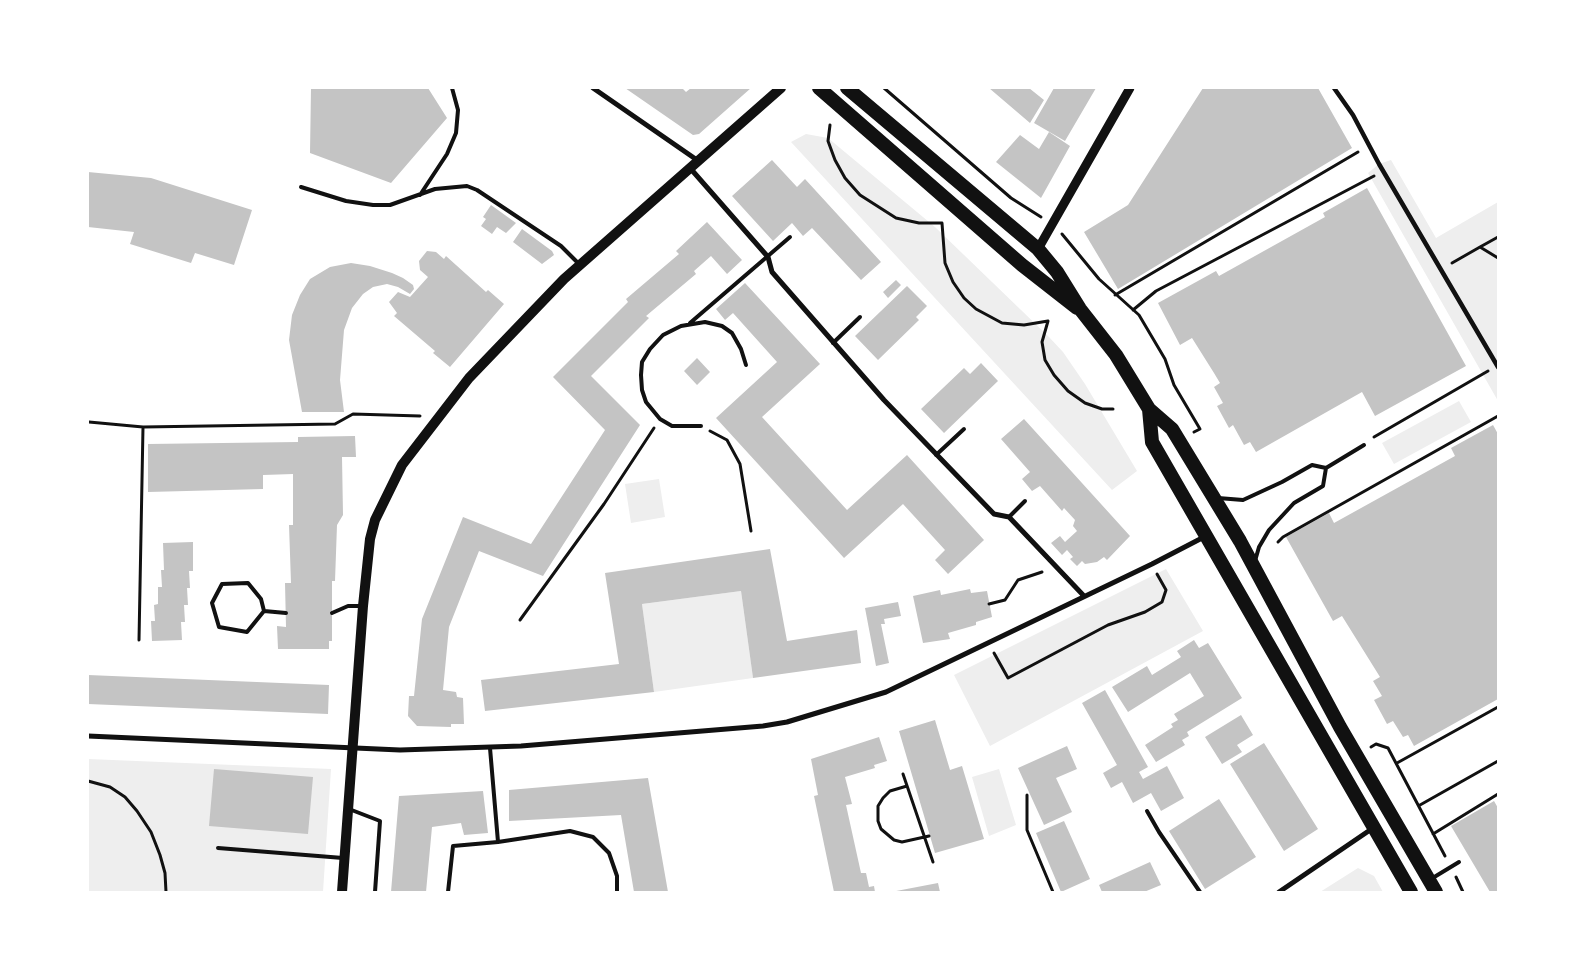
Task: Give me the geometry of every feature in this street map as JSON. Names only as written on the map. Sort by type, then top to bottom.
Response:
[{"type":"highway","points":[[819,88],[1022,265],[1080,309]]},
{"type":"highway","points":[[847,88],[1038,249],[1057,272],[1080,309],[1116,355],[1149,409],[1172,429],[1216,498],[1254,565],[1340,727],[1436,892]]},
{"type":"highway","points":[[1149,409],[1152,442],[1411,892]]},
{"type":"main road","points":[[342,892],[363,606],[370,539],[375,520],[402,465],[468,378],[579,264],[781,88]]},
{"type":"street","points":[[593,88],[693,164],[768,257],[772,272],[833,343],[936,455],[994,514],[1009,517],[1084,596]]},
{"type":"street","points":[[1038,249],[1130,88]]},
{"type":"street","points":[[1334,88],[1353,115],[1383,171],[1498,366]]},
{"type":"street","points":[[88,736],[400,750],[490,748],[763,726],[787,722],[875,696],[1152,564],[1207,535]]},
{"type":"street","points":[[1279,892],[1373,828]]},
{"type":"lane","points":[[420,195],[447,154],[456,133],[458,110],[452,88]]},
{"type":"lane","points":[[301,187],[346,201],[373,205],[390,204],[453,186],[467,186],[477,190],[561,246],[579,264]]},
{"type":"lane","points":[[701,426],[672,426],[660,419],[646,402],[642,390],[642,362],[650,349],[664,335],[690,323],[790,237]]},
{"type":"lane","points":[[833,343],[860,317]]},
{"type":"lane","points":[[690,323],[705,322],[722,326],[732,333],[741,349],[746,365]]},
{"type":"lane","points":[[936,455],[964,428]]},
{"type":"lane","points":[[1216,498],[1243,500],[1282,482],[1312,465],[1326,468],[1364,445]]},
{"type":"lane","points":[[1254,565],[1259,547],[1268,530],[1294,504],[1323,486],[1326,468]]},
{"type":"lane","points":[[1009,517],[1025,501]]},
{"type":"lane","points":[[222,584],[248,584],[261,599],[264,611],[246,632],[219,627],[212,603],[222,584]]},
{"type":"lane","points":[[332,613],[348,606],[363,606]]},
{"type":"lane","points":[[264,611],[286,613]]},
{"type":"lane","points":[[490,748],[498,842]]},
{"type":"lane","points":[[349,809],[380,821],[375,892]]},
{"type":"lane","points":[[1147,811],[1200,892]]},
{"type":"lane","points":[[448,892],[453,846],[498,842],[570,831],[593,837],[609,853],[617,876],[617,892]]},
{"type":"lane","points":[[218,848],[345,858]]},
{"type":"lane","points":[[1429,880],[1459,862]]},
{"type":"path","points":[[884,88],[1011,198],[1036,213]]},
{"type":"path","points":[[830,125],[828,141],[835,160],[845,178],[860,195],[896,218],[919,223],[942,223],[945,263],[953,282],[964,298],[976,309],[1002,323],[1024,325],[1048,321],[1042,342],[1045,360],[1054,375],[1068,391],[1085,403],[1102,409],[1113,409]]},
{"type":"path","points":[[1115,295],[1369,146]]},
{"type":"path","points":[[1133,310],[1156,291],[1383,171]]},
{"type":"path","points":[[1057,230],[1115,295],[1139,315],[1166,359],[1174,385],[1200,429]]},
{"type":"path","points":[[1442,269],[1498,237]]},
{"type":"path","points":[[1480,247],[1498,258]]},
{"type":"path","points":[[1374,437],[1498,366]]},
{"type":"path","points":[[89,422],[143,427],[335,424],[353,414],[420,416]]},
{"type":"path","points":[[1276,544],[1283,537],[1498,416]]},
{"type":"path","points":[[520,620],[604,504],[660,419]]},
{"type":"path","points":[[701,426],[727,440],[740,464],[751,531]]},
{"type":"path","points":[[139,640],[143,427]]},
{"type":"path","points":[[989,642],[1008,678],[1108,625],[1145,612],[1162,602],[1166,590],[1152,564]]},
{"type":"path","points":[[989,604],[1005,600],[1018,580],[1042,572]]},
{"type":"path","points":[[1397,763],[1498,707]]},
{"type":"path","points":[[1376,744],[1388,748],[1422,804],[1433,834],[1463,892]]},
{"type":"path","points":[[1422,804],[1498,761]]},
{"type":"path","points":[[903,774],[933,862]]},
{"type":"path","points":[[88,781],[110,787],[125,797],[137,811],[150,832],[160,855],[165,873],[166,892]]},
{"type":"path","points":[[907,786],[890,790],[878,806],[878,820],[881,829],[894,840],[902,842],[929,836]]},
{"type":"path","points":[[1433,834],[1498,794]]},
{"type":"path","points":[[1027,795],[1027,830],[1053,892]]},
{"type":"shaded area","points":[[806,134],[828,138],[935,227],[1049,337],[1063,352],[1085,384],[1137,471],[1112,490],[791,142]]},
{"type":"shaded area","points":[[1391,160],[1436,238],[1498,202],[1498,401],[1368,173],[1379,164]]},
{"type":"shaded area","points":[[1459,401],[1471,422],[1394,464],[1382,443]]},
{"type":"shaded area","points":[[659,479],[665,517],[631,523],[625,484]]},
{"type":"shaded area","points":[[1166,569],[1203,631],[990,746],[954,675]]},
{"type":"shaded area","points":[[741,591],[753,678],[654,692],[642,604]]},
{"type":"shaded area","points":[[88,759],[331,769],[323,892],[88,892]]},
{"type":"shaded area","points":[[999,769],[1016,825],[989,836],[972,777]]},
{"type":"shaded area","points":[[1358,868],[1374,876],[1383,892],[1320,892]]},
{"type":"building","points":[[311,88],[428,88],[447,118],[391,183],[310,153]]},
{"type":"building","points":[[625,88],[682,88],[686,92],[691,88],[751,88],[699,134],[693,135]]},
{"type":"building","points":[[989,88],[1029,88],[1044,100],[1030,123]]},
{"type":"building","points":[[1054,88],[1096,88],[1065,141],[1034,123]]},
{"type":"building","points":[[1203,88],[1318,88],[1352,148],[1118,289],[1084,232],[1128,205]]},
{"type":"building","points":[[1049,132],[1070,146],[1041,198],[996,162],[1020,135],[1039,149]]},
{"type":"building","points":[[772,160],[797,187],[805,179],[881,262],[861,280],[812,228],[803,236],[792,223],[773,241],[732,196]]},
{"type":"building","points":[[88,172],[151,178],[252,210],[234,265],[195,253],[191,263],[130,244],[134,232],[88,227]]},
{"type":"building","points":[[1367,188],[1466,366],[1375,416],[1362,392],[1256,452],[1250,442],[1244,445],[1233,425],[1229,428],[1217,406],[1223,403],[1214,387],[1220,383],[1192,338],[1180,345],[1158,303],[1216,271],[1219,276],[1325,217],[1323,213]]},
{"type":"building","points":[[491,205],[516,223],[506,233],[497,227],[492,234],[481,226],[486,219],[483,217]]},
{"type":"building","points":[[707,222],[742,260],[727,274],[711,256],[694,271],[696,274],[646,316],[649,318],[591,376],[640,425],[543,576],[479,551],[449,627],[443,690],[456,692],[457,697],[463,698],[464,724],[451,724],[451,727],[417,726],[408,716],[409,696],[414,696],[422,619],[463,517],[531,544],[605,430],[553,377],[628,302],[626,299],[679,254],[676,251]]},
{"type":"building","points":[[522,229],[552,251],[554,255],[542,264],[513,242]]},
{"type":"building","points":[[427,251],[436,252],[444,259],[446,256],[486,292],[488,290],[504,304],[450,367],[433,353],[435,351],[394,316],[397,313],[389,302],[398,292],[410,297],[428,277],[420,270],[419,261]]},
{"type":"building","points":[[351,263],[370,266],[392,273],[413,285],[414,289],[410,294],[398,287],[387,284],[373,287],[363,294],[352,308],[344,330],[340,380],[344,412],[302,412],[289,340],[292,315],[300,295],[310,279],[330,267]]},
{"type":"building","points":[[896,280],[901,285],[888,298],[883,292]]},
{"type":"building","points":[[745,283],[820,364],[762,417],[847,510],[907,455],[984,540],[948,574],[935,560],[945,550],[903,504],[844,558],[716,418],[777,362],[733,313],[725,320],[716,309]]},
{"type":"building","points":[[907,286],[927,306],[916,317],[919,320],[878,360],[855,336]]},
{"type":"building","points":[[697,358],[710,372],[697,385],[684,371]]},
{"type":"building","points":[[981,363],[998,381],[944,433],[921,409],[964,368],[970,374]]},
{"type":"building","points":[[1024,419],[1130,536],[1107,560],[1104,557],[1097,562],[1085,564],[1082,561],[1077,566],[1070,559],[1073,557],[1067,550],[1062,555],[1051,543],[1060,536],[1065,542],[1077,531],[1073,526],[1075,520],[1064,508],[1062,511],[1040,486],[1032,491],[1022,479],[1030,472],[1001,439]]},
{"type":"building","points":[[1493,425],[1498,434],[1498,699],[1414,746],[1408,735],[1403,737],[1393,721],[1387,724],[1374,700],[1382,696],[1373,681],[1380,677],[1342,616],[1333,621],[1286,537],[1329,513],[1334,523],[1455,456],[1451,448]]},
{"type":"building","points":[[355,436],[356,457],[342,457],[343,515],[337,525],[335,581],[332,581],[332,641],[329,641],[329,649],[278,649],[277,626],[286,627],[285,583],[291,583],[289,525],[293,525],[293,474],[263,475],[263,489],[148,492],[148,444],[298,442],[298,437]]},
{"type":"building","points":[[89,495],[89,562],[88,562]]},
{"type":"building","points":[[193,542],[193,571],[189,571],[188,605],[184,605],[185,622],[181,622],[182,640],[152,641],[151,621],[155,621],[154,605],[158,604],[158,587],[162,587],[161,570],[164,570],[163,543]]},
{"type":"building","points":[[770,549],[787,641],[857,630],[861,663],[753,678],[741,591],[642,604],[654,692],[485,711],[481,680],[619,664],[605,573]]},
{"type":"building","points":[[970,589],[971,593],[987,591],[992,617],[976,622],[976,625],[948,633],[950,639],[923,643],[913,596],[940,590],[941,595]]},
{"type":"building","points":[[898,602],[901,616],[884,619],[885,624],[881,624],[889,663],[876,666],[865,608]]},
{"type":"building","points":[[1194,640],[1199,648],[1208,643],[1242,698],[1187,732],[1189,736],[1182,740],[1185,745],[1156,762],[1145,745],[1173,727],[1171,724],[1178,720],[1174,714],[1204,696],[1190,673],[1128,712],[1112,687],[1147,666],[1152,675],[1181,657],[1177,651]]},
{"type":"building","points":[[88,675],[329,685],[328,714],[88,704]]},
{"type":"building","points":[[1105,690],[1148,767],[1139,772],[1143,779],[1167,766],[1184,798],[1161,811],[1151,793],[1133,803],[1122,782],[1111,788],[1103,773],[1117,765],[1082,703]]},
{"type":"building","points":[[1241,715],[1253,735],[1237,745],[1242,752],[1222,764],[1205,737]]},
{"type":"building","points":[[935,720],[950,770],[962,766],[984,839],[935,853],[899,731]]},
{"type":"building","points":[[879,737],[887,761],[874,765],[875,768],[845,777],[852,804],[846,805],[861,873],[866,873],[869,887],[874,886],[875,892],[834,892],[814,796],[818,795],[811,759]]},
{"type":"building","points":[[1264,743],[1318,829],[1284,851],[1230,764]]},
{"type":"building","points":[[1067,746],[1077,769],[1056,778],[1072,812],[1044,825],[1018,768]]},
{"type":"building","points":[[214,769],[313,777],[308,834],[209,826]]},
{"type":"building","points":[[648,778],[668,892],[634,892],[621,815],[509,821],[509,790]]},
{"type":"building","points":[[483,791],[488,833],[464,835],[461,823],[432,827],[426,892],[391,892],[399,796]]},
{"type":"building","points":[[1219,799],[1256,857],[1205,889],[1169,831]]},
{"type":"building","points":[[1494,801],[1498,808],[1498,892],[1490,892],[1451,826]]},
{"type":"building","points":[[1064,821],[1090,879],[1061,892],[1036,833]]},
{"type":"building","points":[[1150,862],[1161,885],[1144,892],[1102,892],[1099,885]]},
{"type":"building","points":[[938,883],[940,892],[891,892]]}]
